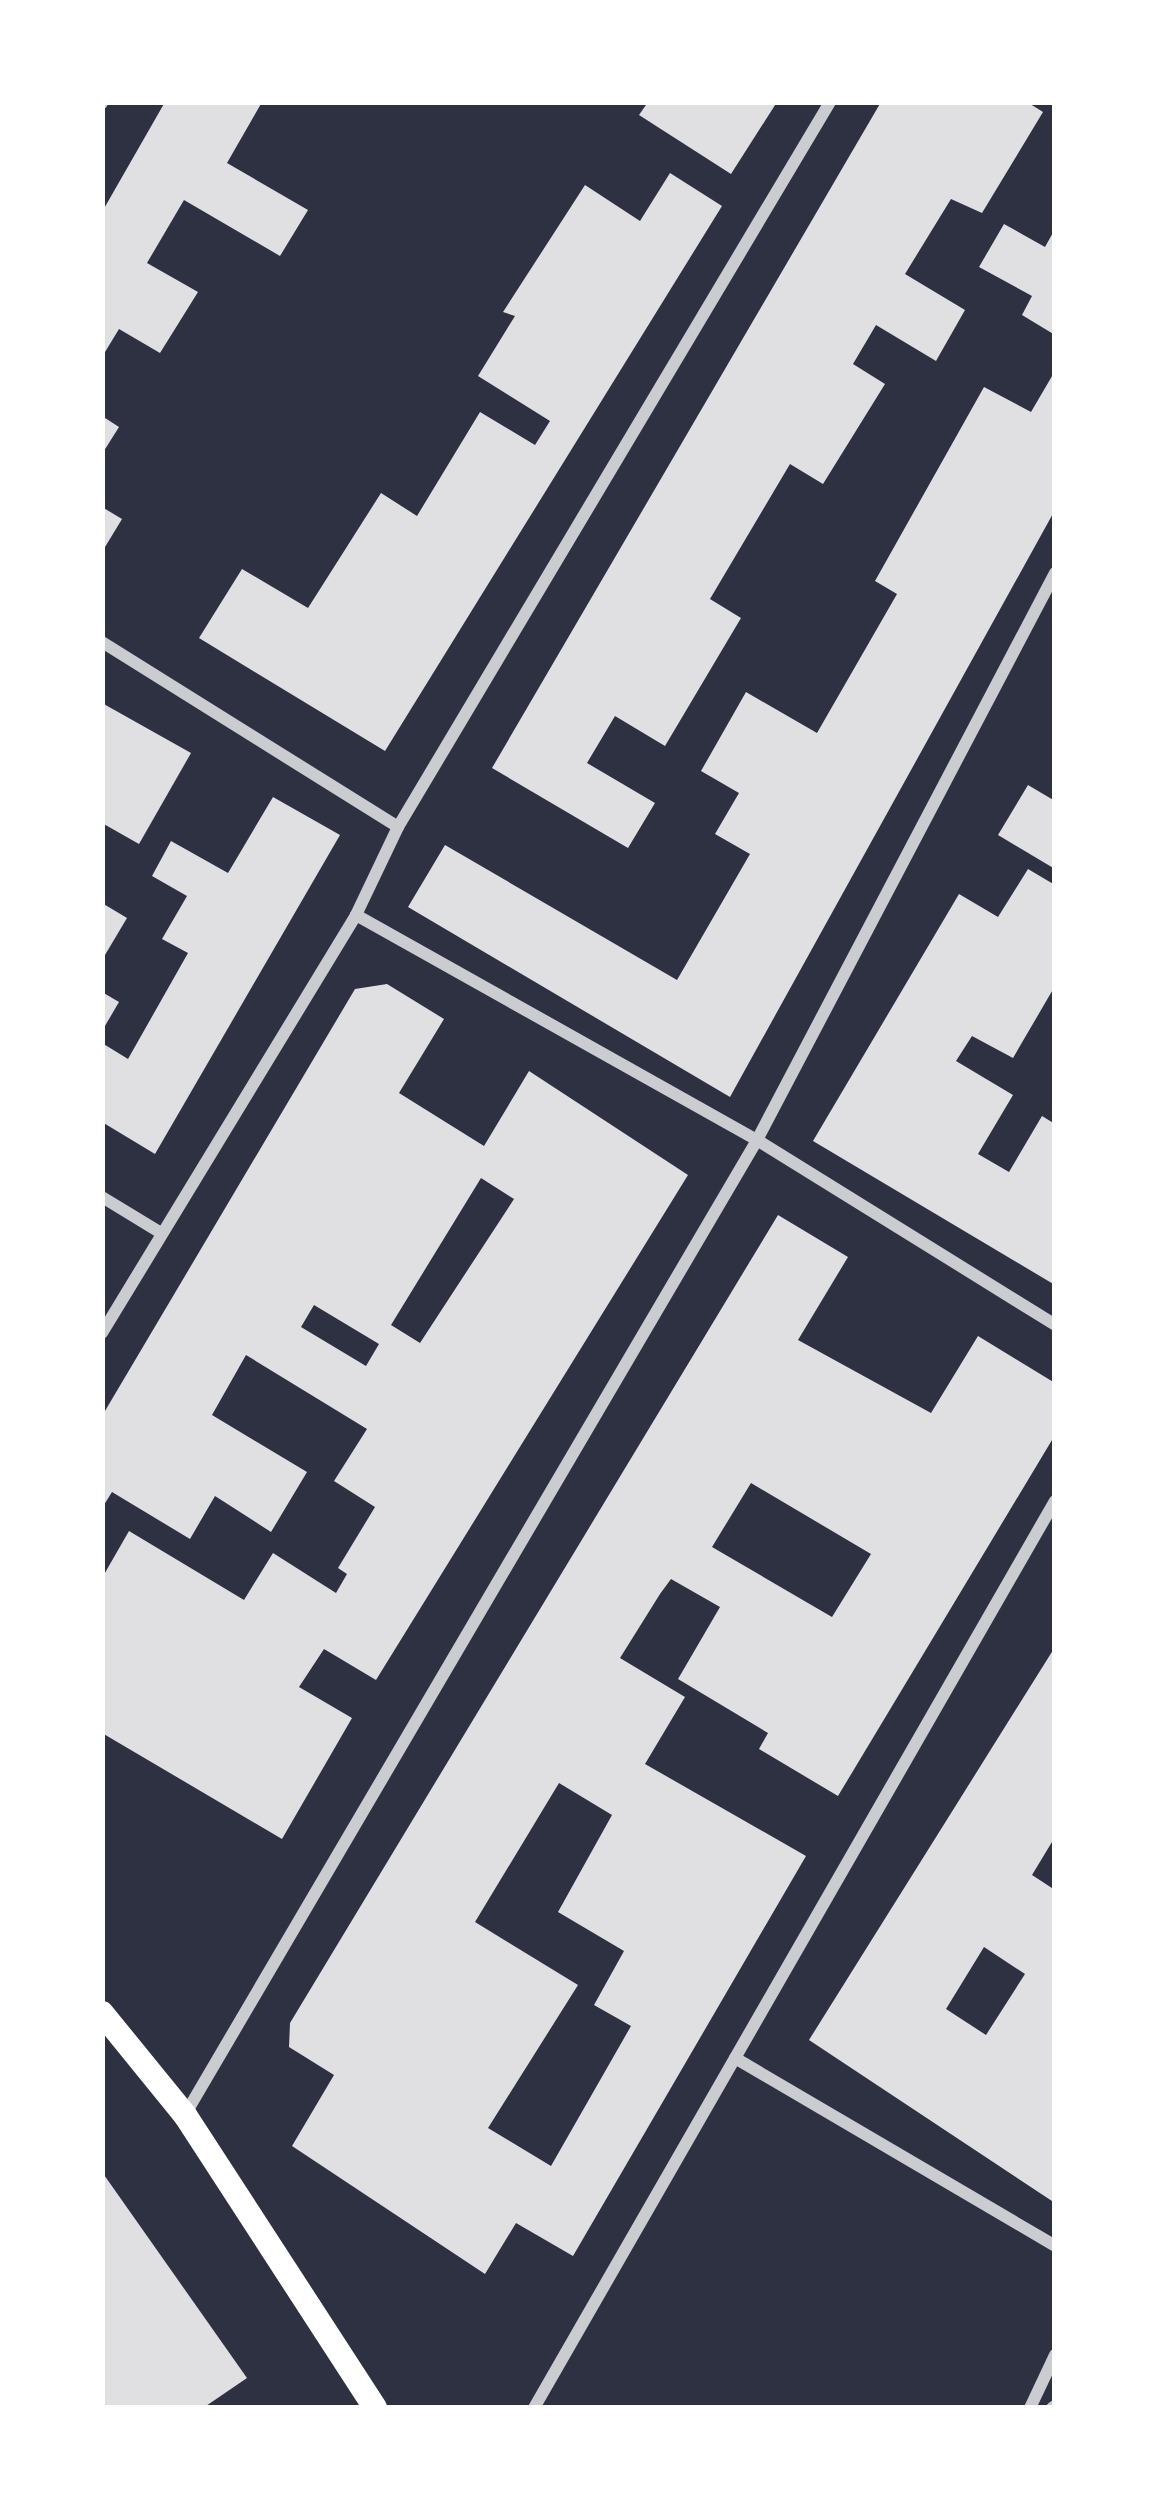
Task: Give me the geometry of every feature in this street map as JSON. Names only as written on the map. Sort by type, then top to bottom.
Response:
[{"type":"main road","points":[[102,2013],[185,2115],[375,2408]]},
{"type":"street","points":[[102,1333],[356,915],[398,826],[830,102]]},
{"type":"street","points":[[185,2115],[757,1140],[1055,573]]},
{"type":"street","points":[[102,642],[398,826]]},
{"type":"street","points":[[356,915],[757,1140],[1055,1325]]},
{"type":"street","points":[[102,1197],[161,1233]]},
{"type":"street","points":[[534,2408],[1055,1501]]},
{"type":"street","points":[[736,2058],[1055,2246]]},
{"type":"street","points":[[1030,2408],[1055,2355]]},
{"type":"building","points":[[165,102],[262,102],[227,163],[308,210],[280,256],[184,200],[147,263],[198,292],[160,353],[119,329],[102,357],[102,212]]},
{"type":"building","points":[[648,102],[777,102],[731,174],[639,115]]},
{"type":"building","points":[[881,102],[1027,102],[1043,112],[982,213],[951,199],[905,274],[965,310],[936,361],[876,325],[853,364],[885,384],[823,484],[790,464],[710,599],[741,618],[665,746],[615,716],[587,763],[655,803],[628,848],[492,768]]},
{"type":"building","points":[[670,173],[722,206],[385,751],[199,638],[242,569],[308,608],[381,493],[417,516],[480,412],[535,445],[550,421],[478,376],[515,316],[503,312],[585,185],[640,221]]},
{"type":"building","points":[[1004,224],[1045,247],[1055,229],[1055,335],[1022,315],[1032,296],[979,267]]},
{"type":"building","points":[[1055,371],[1055,510],[730,1097],[408,907],[445,845],[677,980],[750,854],[715,834],[739,793],[701,771],[746,692],[817,733],[897,594],[875,581],[984,387],[1031,412]]},
{"type":"building","points":[[102,416],[119,427],[102,454]]},
{"type":"building","points":[[102,507],[122,519],[102,552]]},
{"type":"building","points":[[102,703],[191,753],[139,844],[102,823]]},
{"type":"building","points":[[1028,785],[1055,801],[1055,869],[998,835]]},
{"type":"building","points":[[273,797],[340,835],[155,1154],[102,1122],[102,1043],[128,1059],[188,953],[162,939],[187,896],[152,876],[171,841],[228,873]]},
{"type":"building","points":[[1028,869],[1055,885],[1055,986],[1013,1058],[972,1036],[956,1061],[1013,1095],[978,1154],[1009,1172],[1042,1116],[1055,1124],[1055,1285],[813,1141],[959,894],[998,917]]},
{"type":"building","points":[[102,903],[127,918],[102,960]]},
{"type":"building","points":[[387,984],[444,1019],[399,1093],[484,1146],[529,1071],[688,1175],[376,1680],[324,1649],[299,1687],[352,1718],[282,1839],[102,1733],[102,1578],[129,1531],[244,1600],[273,1553],[336,1593],[347,1574],[338,1568],[375,1507],[334,1481],[367,1429],[246,1355],[212,1415],[307,1472],[271,1532],[215,1496],[190,1539],[112,1492],[102,1508],[102,1416],[355,989]],"holes":[[[481,1178],[514,1199],[420,1343],[391,1325]],[[314,1305],[379,1344],[366,1366],[301,1327]]]},
{"type":"building","points":[[102,992],[119,1002],[102,1031]]},
{"type":"building","points":[[778,1215],[848,1257],[798,1340],[931,1413],[978,1336],[1055,1383],[1055,1435],[838,1796],[759,1749],[768,1733],[678,1679],[720,1607],[671,1579],[620,1658],[685,1697],[645,1764],[806,1856],[573,2256],[516,2223],[485,2274],[292,2146],[334,2075],[289,2047],[290,2023]],"holes":[[[751,1483],[871,1554],[832,1617],[712,1547]],[[559,1783],[612,1815],[558,1912],[624,1951],[594,2005],[631,2026],[551,2166],[488,2128],[578,1985],[475,1922]]]},
{"type":"building","points":[[1055,1647],[1055,1837],[1032,1875],[1055,1890],[1055,2203],[809,2040]],"holes":[[[984,1947],[1025,1974],[986,2035],[946,2009]]]},
{"type":"building","points":[[102,2172],[247,2378],[203,2408],[102,2408]]}]
